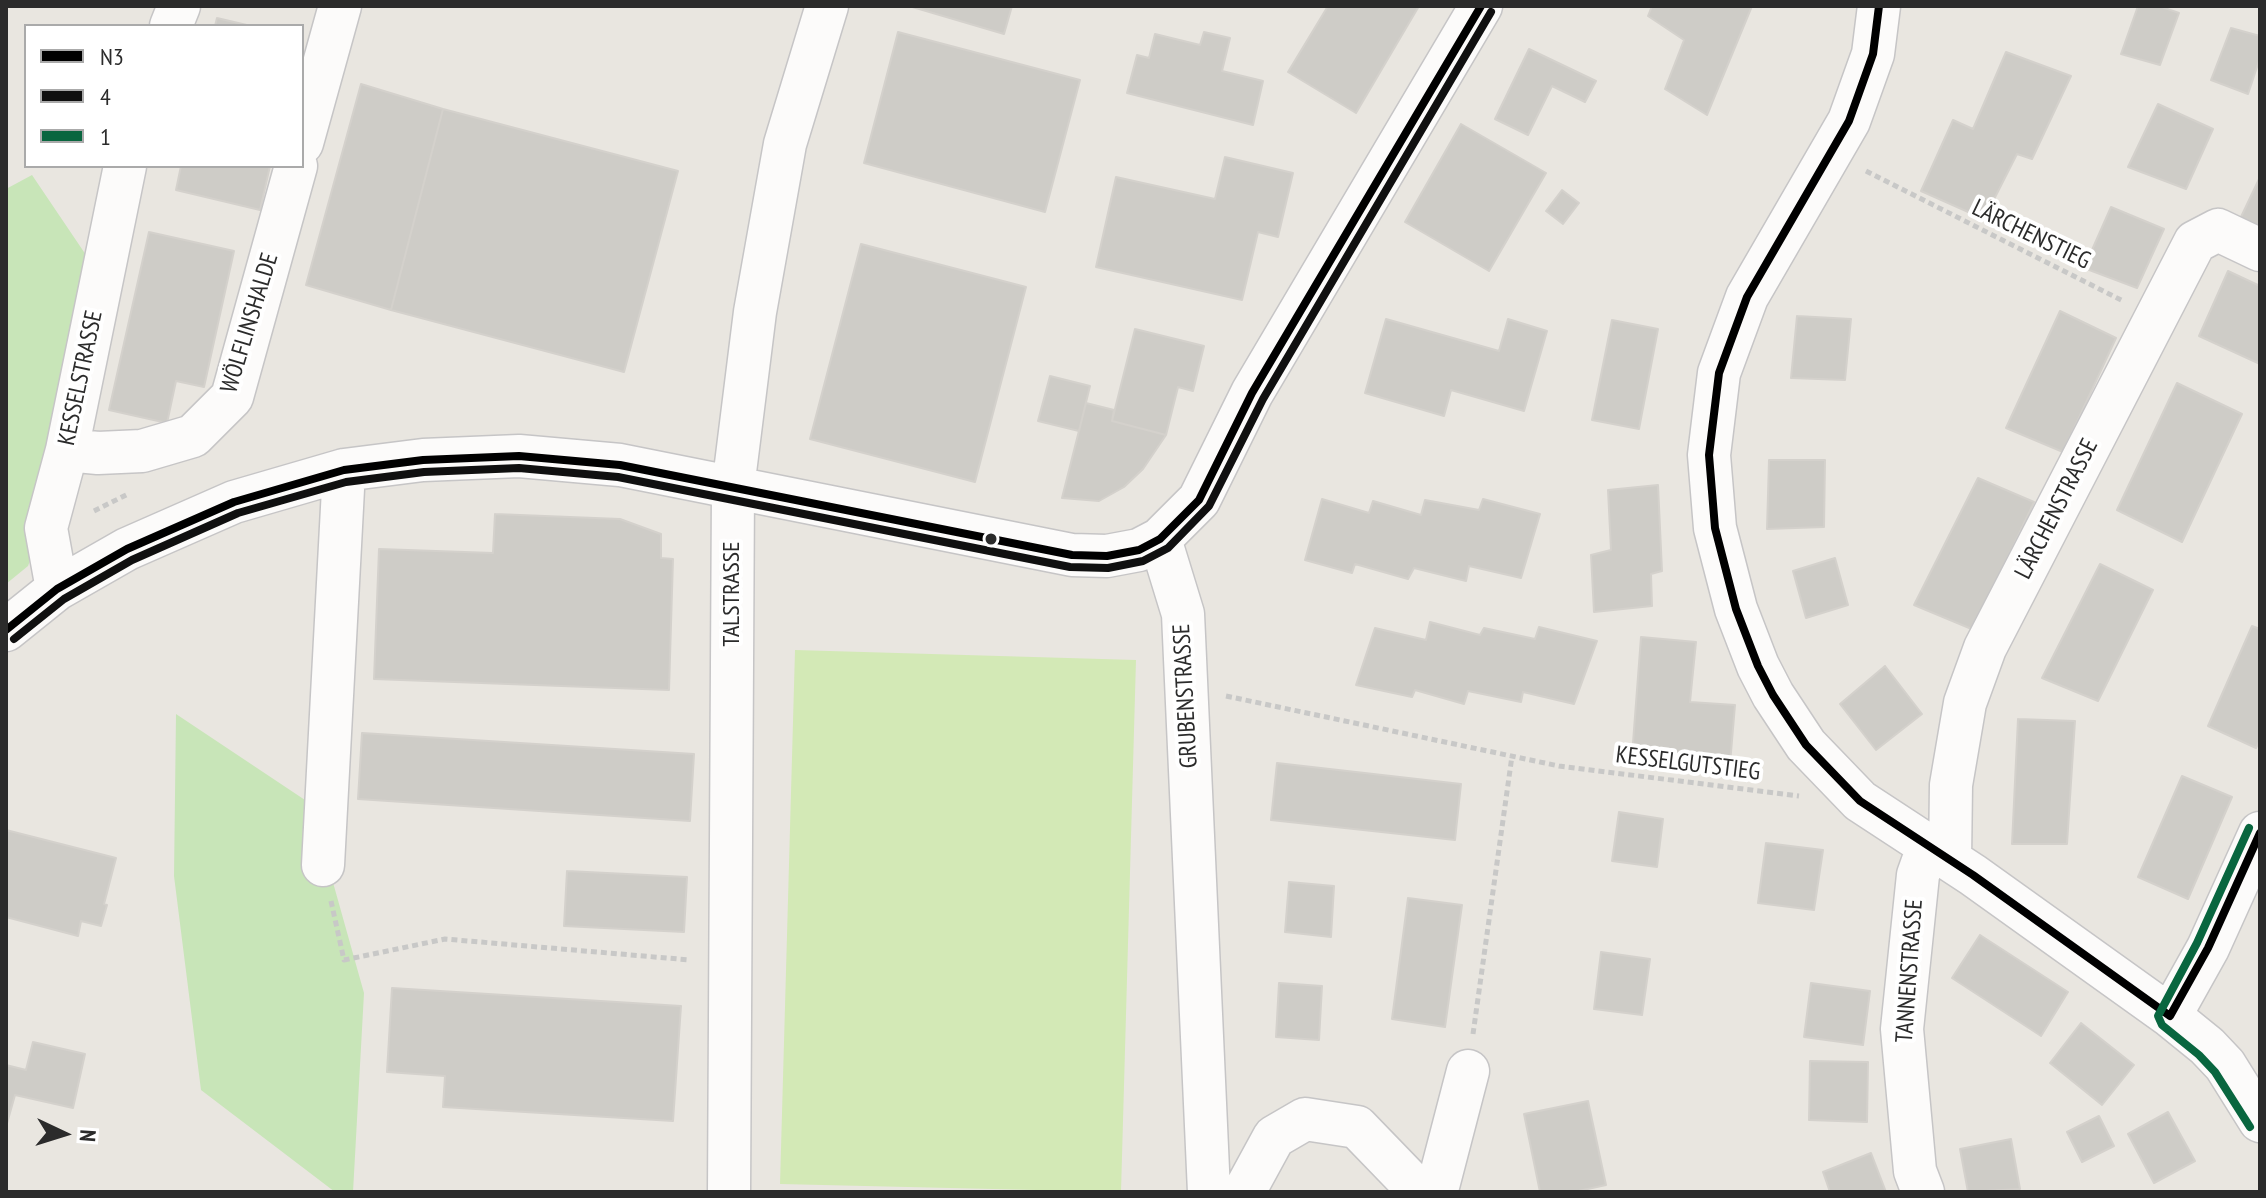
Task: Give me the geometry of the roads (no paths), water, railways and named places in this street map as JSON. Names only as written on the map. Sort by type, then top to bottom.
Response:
[{"type":"street","points":[[304,136],[340,6]]},
{"type":"street","name":"TALSTRASSE","points":[[729,1192],[733,488],[755,312],[785,144],[827,6]]},
{"type":"street","points":[[6,630],[57,589],[127,549],[234,502],[344,470],[423,460],[519,456],[620,465],[1072,555],[1107,556],[1139,550],[1160,539],[1199,500],[1252,393],[1481,6]]},
{"type":"street","points":[[1879,6],[1873,54],[1849,121],[1747,297],[1719,373],[1709,455],[1715,528],[1736,609],[1773,695],[1806,745],[1860,801],[2170,1016],[2225,1065],[2260,1121]]},
{"type":"street","name":"KESSELSTRASSE","points":[[57,589],[46,528],[67,450],[125,168]]},
{"type":"street","name":"WÖLFLINSHALDE","points":[[67,450],[98,453],[142,451],[193,436],[232,397],[295,168]]},
{"type":"street","name":"LÄRCHENSTRASSE","points":[[1939,853],[1965,703],[1985,648],[2195,242],[2218,230],[2260,250]]},
{"type":"street","points":[[323,865],[344,470]]},
{"type":"street","name":"GRUBENSTRASSE","points":[[1160,539],[1183,614],[1209,1192]]},
{"type":"street","points":[[2170,1016],[2208,948],[2260,833]]},
{"type":"street","name":"TANNENSTRASSE","points":[[1923,1192],[1915,1171],[1902,1029],[1918,875],[1939,853]]},
{"type":"street","points":[[1244,1192],[1274,1137],[1305,1119],[1357,1127],[1418,1190],[1437,1190],[1468,1071]]}]
